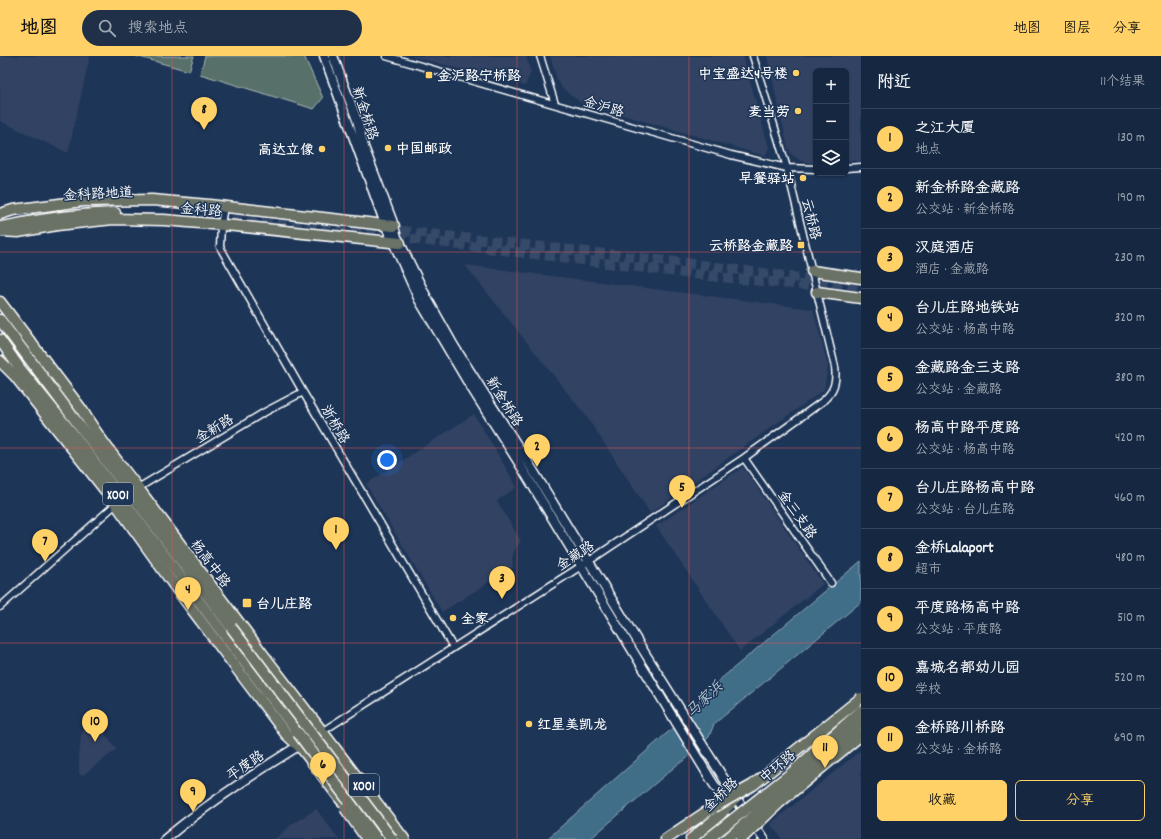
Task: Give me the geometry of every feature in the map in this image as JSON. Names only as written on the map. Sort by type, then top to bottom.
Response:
[{"type":"main road","name":"金科路","points":[[0,214],[13,210],[82,201],[152,200],[224,206],[389,225]]},
{"type":"main road","name":"金科路地道","points":[[16,220],[70,208],[96,206],[144,205],[186,212]]},
{"type":"main road","points":[[0,218],[16,220]]},
{"type":"main road","name":"金科路","points":[[0,230],[18,232],[57,225],[113,219],[164,220],[221,224],[396,243]]},
{"type":"main road","points":[[0,227],[16,220]]},
{"type":"main road","points":[[812,271],[861,278]]},
{"type":"main road","points":[[817,292],[861,298]]},
{"type":"main road","name":"杨高中路","points":[[0,302],[82,410],[93,429],[117,463],[138,488],[404,839]]},
{"type":"main road","name":"杨高中路","points":[[0,320],[392,839]]},
{"type":"main road","name":"X001","points":[[0,341],[21,370],[76,438],[377,839]]},
{"type":"main road","name":"X001","points":[[0,361],[15,376],[113,506],[133,528],[281,728],[303,750],[372,839]]},
{"type":"main road","points":[[93,429],[118,476]]},
{"type":"main road","points":[[153,522],[202,574]]},
{"type":"main road","points":[[133,528],[194,595]]},
{"type":"main road","name":"金桥路","points":[[736,798],[808,734],[861,692]]},
{"type":"main road","points":[[669,837],[714,807],[753,785],[861,698]]},
{"type":"main road","name":"中环路","points":[[707,839],[788,774],[861,712]]},
{"type":"main road","name":"中环路","points":[[727,839],[861,723]]},
{"type":"main road","points":[[735,839],[750,817],[861,729]]},
{"type":"main road","points":[[298,733],[344,806],[367,839]]},
{"type":"main road","points":[[731,839],[779,803],[861,735]]},
{"type":"main road","points":[[336,766],[396,839]]},
{"type":"main road","points":[[707,839],[729,819],[731,810],[736,806],[736,798]]},
{"type":"main road","points":[[741,839],[779,803]]},
{"type":"main road","name":"金桥路","points":[[691,839],[720,815],[731,810]]},
{"type":"main road","points":[[721,839],[743,826]]},
{"type":"street","name":"新金桥路","points":[[324,56],[396,243],[420,300],[467,381],[517,460],[695,754],[731,810],[753,839]]},
{"type":"street","name":"新金桥路","points":[[333,56],[357,120],[389,225]]},
{"type":"street","name":"金沪路","points":[[386,56],[731,155],[787,168],[813,169]]},
{"type":"street","points":[[540,56],[555,104]]},
{"type":"street","name":"云桥路","points":[[753,56],[787,168],[812,271],[835,367],[836,375],[833,389]]},
{"type":"street","points":[[849,168],[861,167]]},
{"type":"street","name":"浙桥路","points":[[224,206],[221,224],[220,247],[303,392],[453,647]]},
{"type":"street","name":"新金桥路","points":[[396,243],[454,346],[528,461],[703,746],[750,817],[756,829],[764,839]]},
{"type":"street","name":"金藏路","points":[[323,731],[589,561],[744,458],[823,402],[833,389]]},
{"type":"street","name":"金新路","points":[[138,488],[263,413],[303,392]]},
{"type":"street","name":"金三支路","points":[[744,458],[831,583]]},
{"type":"street","points":[[0,607],[113,506]]},
{"type":"street","name":"平度路","points":[[165,839],[195,814],[323,731]]},
{"type":"shaded area","points":[[0,56],[90,56],[68,153],[0,121]]},
{"type":"shaded area","points":[[410,56],[526,56],[531,72],[525,86]]},
{"type":"shaded area","points":[[550,56],[743,56],[769,148],[765,156],[581,103],[562,88],[557,79]]},
{"type":"shaded area","points":[[767,56],[861,56],[861,161],[849,161],[849,68],[813,68],[813,163],[801,161],[792,155],[788,148]]},
{"type":"shaded area","points":[[465,265],[813,309],[828,366],[824,390],[650,513],[586,416]]},
{"type":"shaded area","points":[[474,414],[517,487],[497,501],[521,541],[515,549],[512,558],[513,567],[442,612],[366,484]]},
{"type":"shaded area","points":[[743,467],[823,584],[740,651],[656,526]]},
{"type":"shaded area","points":[[92,718],[117,749],[83,775],[79,774],[81,735],[85,725]]},
{"type":"shaded area","points":[[861,750],[861,839],[782,839],[770,824]]},
{"type":"shaded area","points":[[316,809],[339,839],[275,839],[292,824]]},
{"type":"green space","points":[[136,56],[194,56],[189,71]]},
{"type":"green space","points":[[205,56],[304,56],[323,98],[314,109],[200,74]]},
{"type":"water","name":"马家浜","points":[[861,561],[861,602],[714,724],[709,737],[684,761],[678,764],[590,839],[547,839],[667,733],[681,723],[693,710],[704,693]]},
{"type":"tunnel","points":[[187,216],[390,236],[709,276],[823,287]]},
{"type":"tunnel","points":[[386,229],[686,263],[861,286]]},
{"type":"place","name":"中宝盛达4号楼","points":[[796,73]]},
{"type":"place","name":"金沪路宁桥路","points":[[429,75]]},
{"type":"place","name":"麦当劳","points":[[798,111]]},
{"type":"place","name":"金桥Lalaport","points":[[204,130]]},
{"type":"place","name":"中国邮政","points":[[388,148]]},
{"type":"place","name":"高达立像","points":[[322,149]]},
{"type":"place","name":"早餐驿站","points":[[803,178]]},
{"type":"place","name":"云桥路金藏路","points":[[801,245]]},
{"type":"place","name":"新金桥路金藏路","points":[[537,467]]},
{"type":"place","name":"金藏路金三支路","points":[[682,508]]},
{"type":"place","name":"之江大厦","points":[[336,550]]},
{"type":"place","name":"台儿庄路杨高中路","points":[[45,562]]},
{"type":"place","name":"汉庭酒店","points":[[502,599]]},
{"type":"place","name":"台儿庄路","points":[[247,603]]},
{"type":"place","name":"台儿庄路地铁站","points":[[188,610]]},
{"type":"place","name":"全家","points":[[453,618]]},
{"type":"place","name":"红星美凯龙","points":[[529,724]]},
{"type":"place","name":"嘉城名都幼儿园","points":[[95,742]]},
{"type":"place","name":"金桥路川桥路","points":[[825,768]]},
{"type":"place","name":"杨高中路平度路","points":[[323,785]]},
{"type":"place","name":"平度路杨高中路","points":[[193,812]]}]
